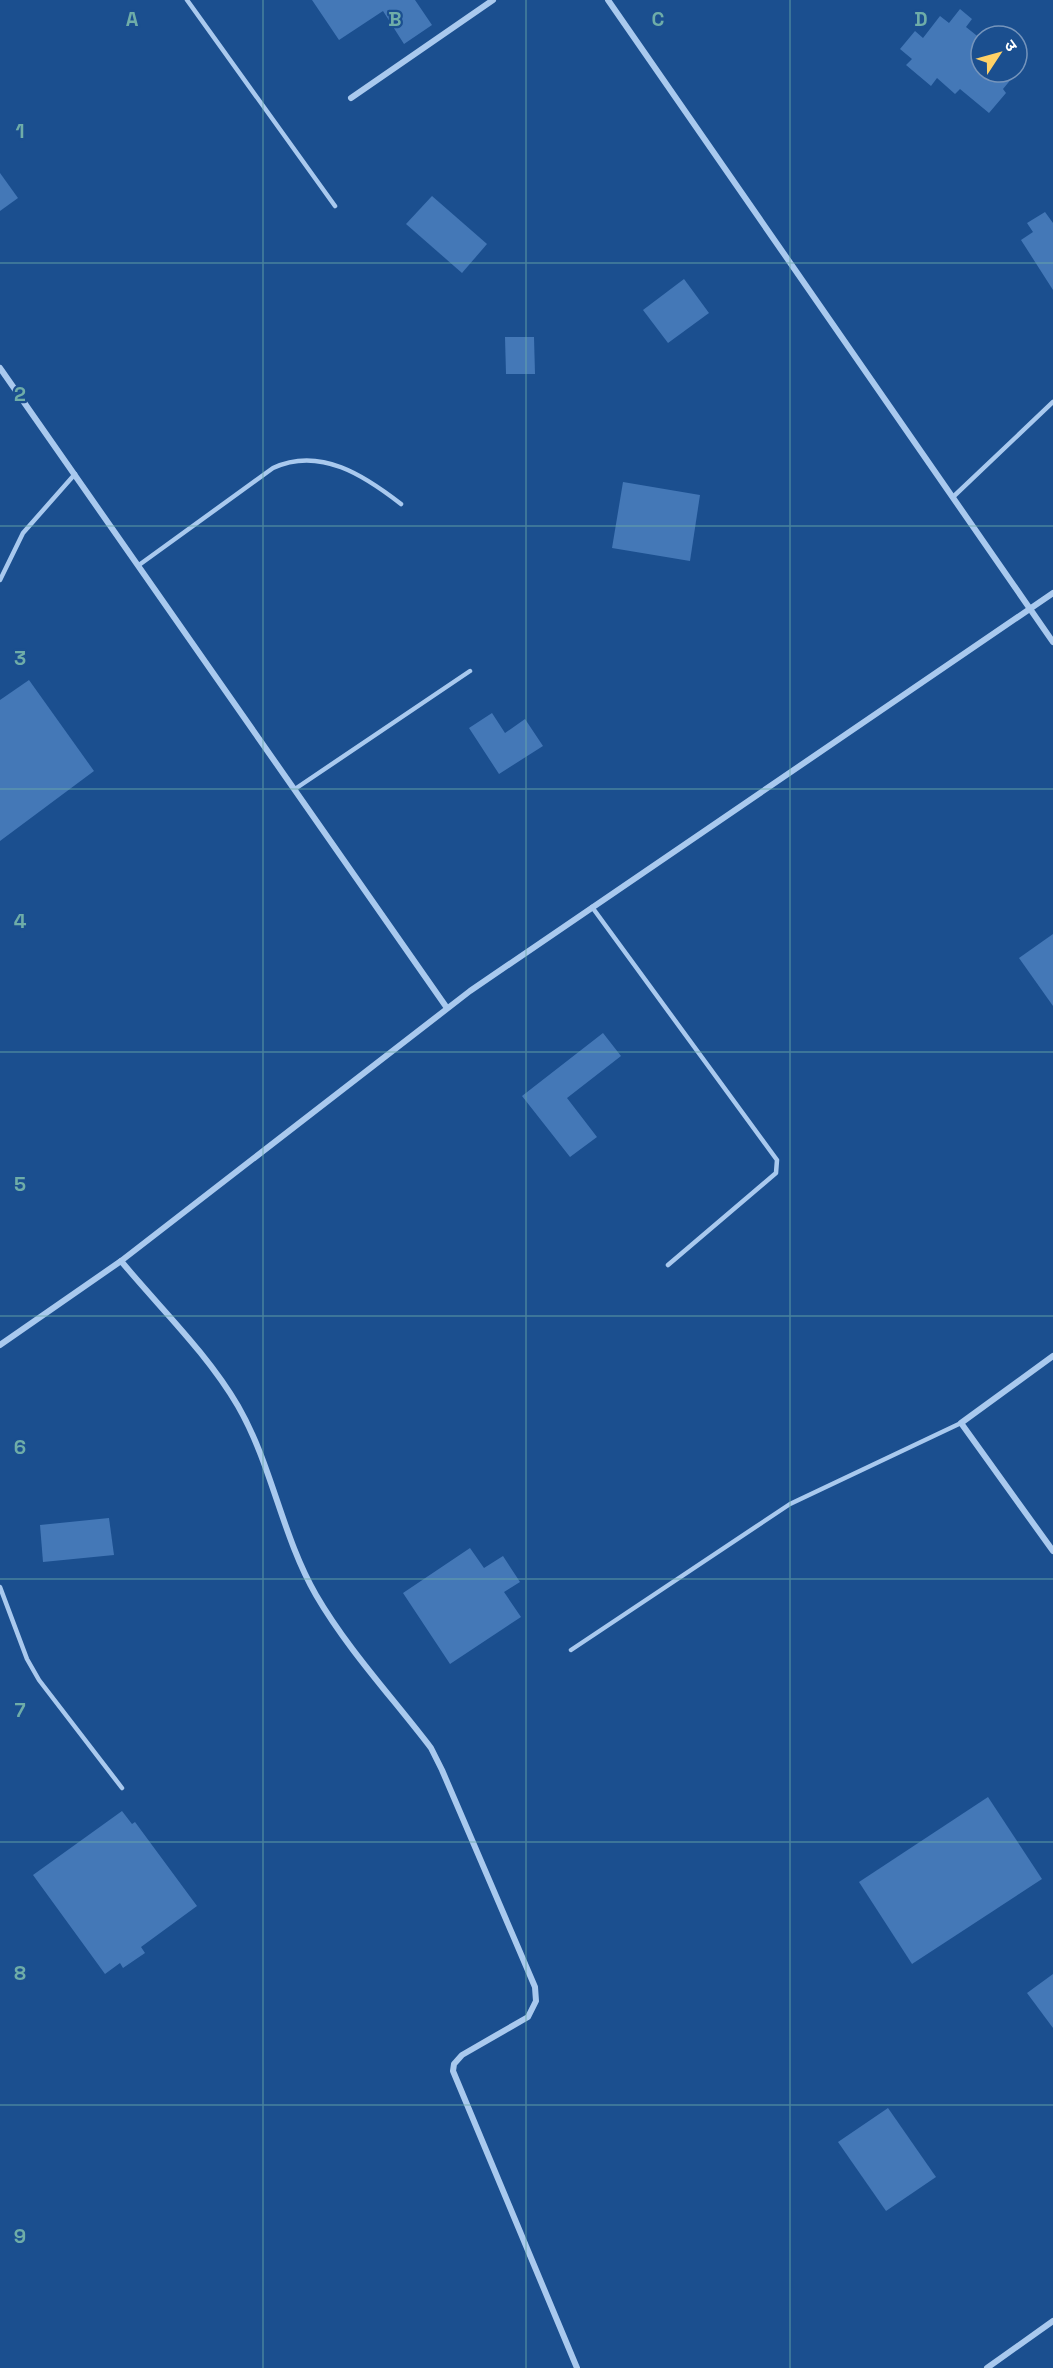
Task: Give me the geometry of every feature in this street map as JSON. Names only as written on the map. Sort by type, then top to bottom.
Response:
[{"type":"street","points":[[351,98],[493,0]]},
{"type":"street","points":[[608,0],[1052,639]]},
{"type":"street","points":[[0,368],[447,1008]]},
{"type":"street","points":[[0,1345],[121,1261],[447,1008],[1053,593]]},
{"type":"street","points":[[121,1261],[216,1373],[238,1407],[261,1457],[303,1570],[315,1594],[430,1748],[442,1770],[535,1988],[536,2001],[528,2017],[462,2055],[454,2064],[453,2071],[578,2368]]},
{"type":"street","points":[[1053,1356],[961,1423],[1053,1551]]},
{"type":"street","points":[[987,2368],[1053,2321]]},
{"type":"lane","points":[[187,0],[335,206]]},
{"type":"lane","points":[[953,497],[1053,402]]},
{"type":"lane","points":[[139,565],[273,468],[286,462],[299,460],[347,468],[370,480],[401,504]]},
{"type":"lane","points":[[0,580],[23,533],[75,474]]},
{"type":"lane","points":[[295,789],[470,671]]},
{"type":"lane","points":[[592,907],[777,1160],[776,1173],[668,1265]]},
{"type":"lane","points":[[571,1650],[790,1504],[961,1423]]},
{"type":"lane","points":[[0,1587],[27,1659],[39,1680],[122,1788]]},
{"type":"building","points":[[312,0],[415,0],[432,25],[404,44],[383,11],[339,40]]},
{"type":"building","points":[[960,9],[972,19],[966,27],[969,29],[969,84],[1007,84],[1003,89],[1006,93],[989,113],[960,89],[955,94],[937,78],[931,86],[906,65],[912,59],[900,49],[915,31],[923,38],[940,16],[949,23]]},
{"type":"building","points":[[0,173],[18,198],[0,211]]},
{"type":"building","points":[[432,196],[487,244],[462,273],[406,224]]},
{"type":"building","points":[[1045,212],[1053,223],[1053,290],[1021,240],[1033,232],[1027,223]]},
{"type":"building","points":[[684,279],[709,313],[668,343],[643,310]]},
{"type":"building","points":[[505,337],[534,337],[535,374],[506,374]]},
{"type":"building","points":[[623,482],[700,495],[690,561],[612,548]]},
{"type":"building","points":[[29,680],[94,771],[0,841],[0,700]]},
{"type":"building","points":[[492,713],[505,733],[525,719],[543,746],[499,774],[469,728]]},
{"type":"building","points":[[1053,934],[1053,1006],[1019,958]]},
{"type":"building","points":[[603,1033],[621,1056],[567,1098],[597,1137],[570,1157],[522,1096]]},
{"type":"building","points":[[109,1518],[114,1555],[43,1562],[40,1525]]},
{"type":"building","points":[[470,1548],[484,1568],[503,1556],[520,1582],[504,1592],[521,1617],[450,1664],[403,1593]]},
{"type":"building","points":[[988,1797],[1042,1879],[912,1964],[859,1882]]},
{"type":"building","points":[[122,1811],[132,1824],[135,1822],[197,1906],[141,1947],[145,1953],[123,1968],[120,1963],[105,1974],[33,1875]]},
{"type":"building","points":[[1053,1974],[1053,2028],[1027,1993]]},
{"type":"building","points":[[888,2108],[936,2177],[886,2211],[838,2142]]}]
